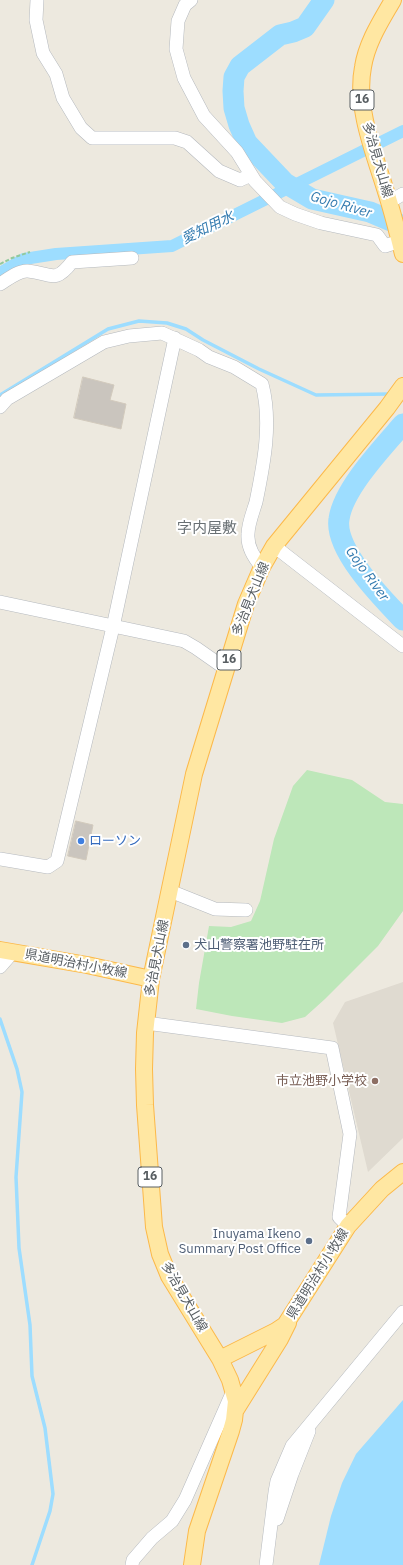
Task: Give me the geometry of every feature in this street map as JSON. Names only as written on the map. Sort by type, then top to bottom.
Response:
[{"type":"main road","name":"多治見犬山線","points":[[393,0],[374,32],[363,66],[360,91],[367,131],[394,199],[401,245]]},
{"type":"main road","name":"多治見犬山線","points":[[192,1565],[197,1531],[231,1431],[236,1401],[220,1359],[169,1276],[160,1254],[154,1226],[145,1105],[144,1069],[146,1024],[151,979],[194,774],[246,604],[262,567],[274,546],[387,408],[403,386]]},
{"type":"main road","name":"県道明治村小牧線","points":[[6,951],[87,965],[151,979]]},
{"type":"main road","name":"県道明治村小牧線","points":[[220,1359],[276,1331],[289,1320],[348,1226],[382,1189],[403,1172]]},
{"type":"main road","points":[[235,1411],[280,1339],[289,1320]]},
{"type":"street","points":[[37,0],[36,20],[43,53],[56,74],[63,98],[81,128],[92,138],[175,138],[187,142],[219,171],[240,180],[251,175]]},
{"type":"street","points":[[191,0],[185,6],[178,21],[176,49],[184,78],[204,116],[237,152],[255,181],[280,207],[295,214],[321,222],[376,235],[385,246],[401,245]]},
{"type":"street","points":[[0,284],[18,273],[27,271],[44,275],[58,276],[65,272],[72,262],[132,258]]},
{"type":"street","points":[[0,406],[7,399],[104,342],[129,336],[162,333],[199,350],[209,357],[234,367],[262,384],[266,400],[266,440],[263,466],[248,535],[251,552],[262,567]]},
{"type":"street","points":[[0,859],[48,867],[57,860],[113,627],[175,338]]},
{"type":"street","points":[[274,546],[403,646]]},
{"type":"street","points":[[0,602],[184,641],[226,669]]},
{"type":"street","points":[[170,891],[215,910],[246,910]]},
{"type":"street","points":[[0,967],[6,951]]},
{"type":"street","points":[[146,1024],[332,1048],[350,1134],[339,1217],[348,1226]]},
{"type":"street","points":[[266,1565],[267,1550],[307,1434],[317,1417],[403,1312]]},
{"type":"street","points":[[132,1565],[133,1560],[152,1538],[172,1521],[185,1500],[233,1391]]},
{"type":"path","points":[[0,264],[30,252]]},
{"type":"shaded area","name":"市立池野小学校","points":[[403,982],[403,1138],[368,1172],[333,1023],[345,1002]]},
{"type":"green space","points":[[307,770],[352,780],[385,802],[403,804],[403,911],[378,946],[305,1017],[282,1023],[196,1009],[209,926],[231,927],[251,921],[260,901],[274,839],[293,786]]},
{"type":"water","points":[[403,1400],[403,1565],[319,1565],[331,1516],[342,1483],[356,1454]]},
{"type":"building","points":[[83,377],[114,385],[110,400],[126,404],[121,429],[74,418]]},
{"type":"building","name":"ローソン","points":[[76,821],[93,825],[86,860],[68,856]]},
{"type":"waterway","name":"Gojo River","points":[[324,0],[305,27],[280,35],[240,66],[234,77],[233,91],[234,108],[239,125],[247,143],[285,183],[312,199],[370,212],[403,226]]},
{"type":"waterway","name":"愛知用水","points":[[0,273],[24,259],[56,254],[172,246],[403,131]]},
{"type":"waterway","points":[[0,395],[108,329],[139,321],[167,323],[186,329],[203,340],[259,369],[316,395],[389,394]]},
{"type":"waterway","name":"Gojo River","points":[[403,424],[375,456],[356,482],[342,507],[339,519],[339,531],[344,545],[352,559],[373,587],[403,620]]},
{"type":"waterway","points":[[0,1019],[17,1069],[22,1092],[16,1177],[19,1248],[30,1325],[32,1376],[45,1428],[53,1494],[50,1511],[32,1565]]},
{"type":"place","name":"ローソン","points":[[81,841]]},
{"type":"place","name":"犬山警察署池野駐在所","points":[[186,945]]},
{"type":"place","name":"市立池野小学校","points":[[375,1081]]},
{"type":"place","name":"Inuyama Ikeno Summary Post Office","points":[[309,1241]]},
{"type":"district","name":"字内屋敷","points":[[207,529]]}]
